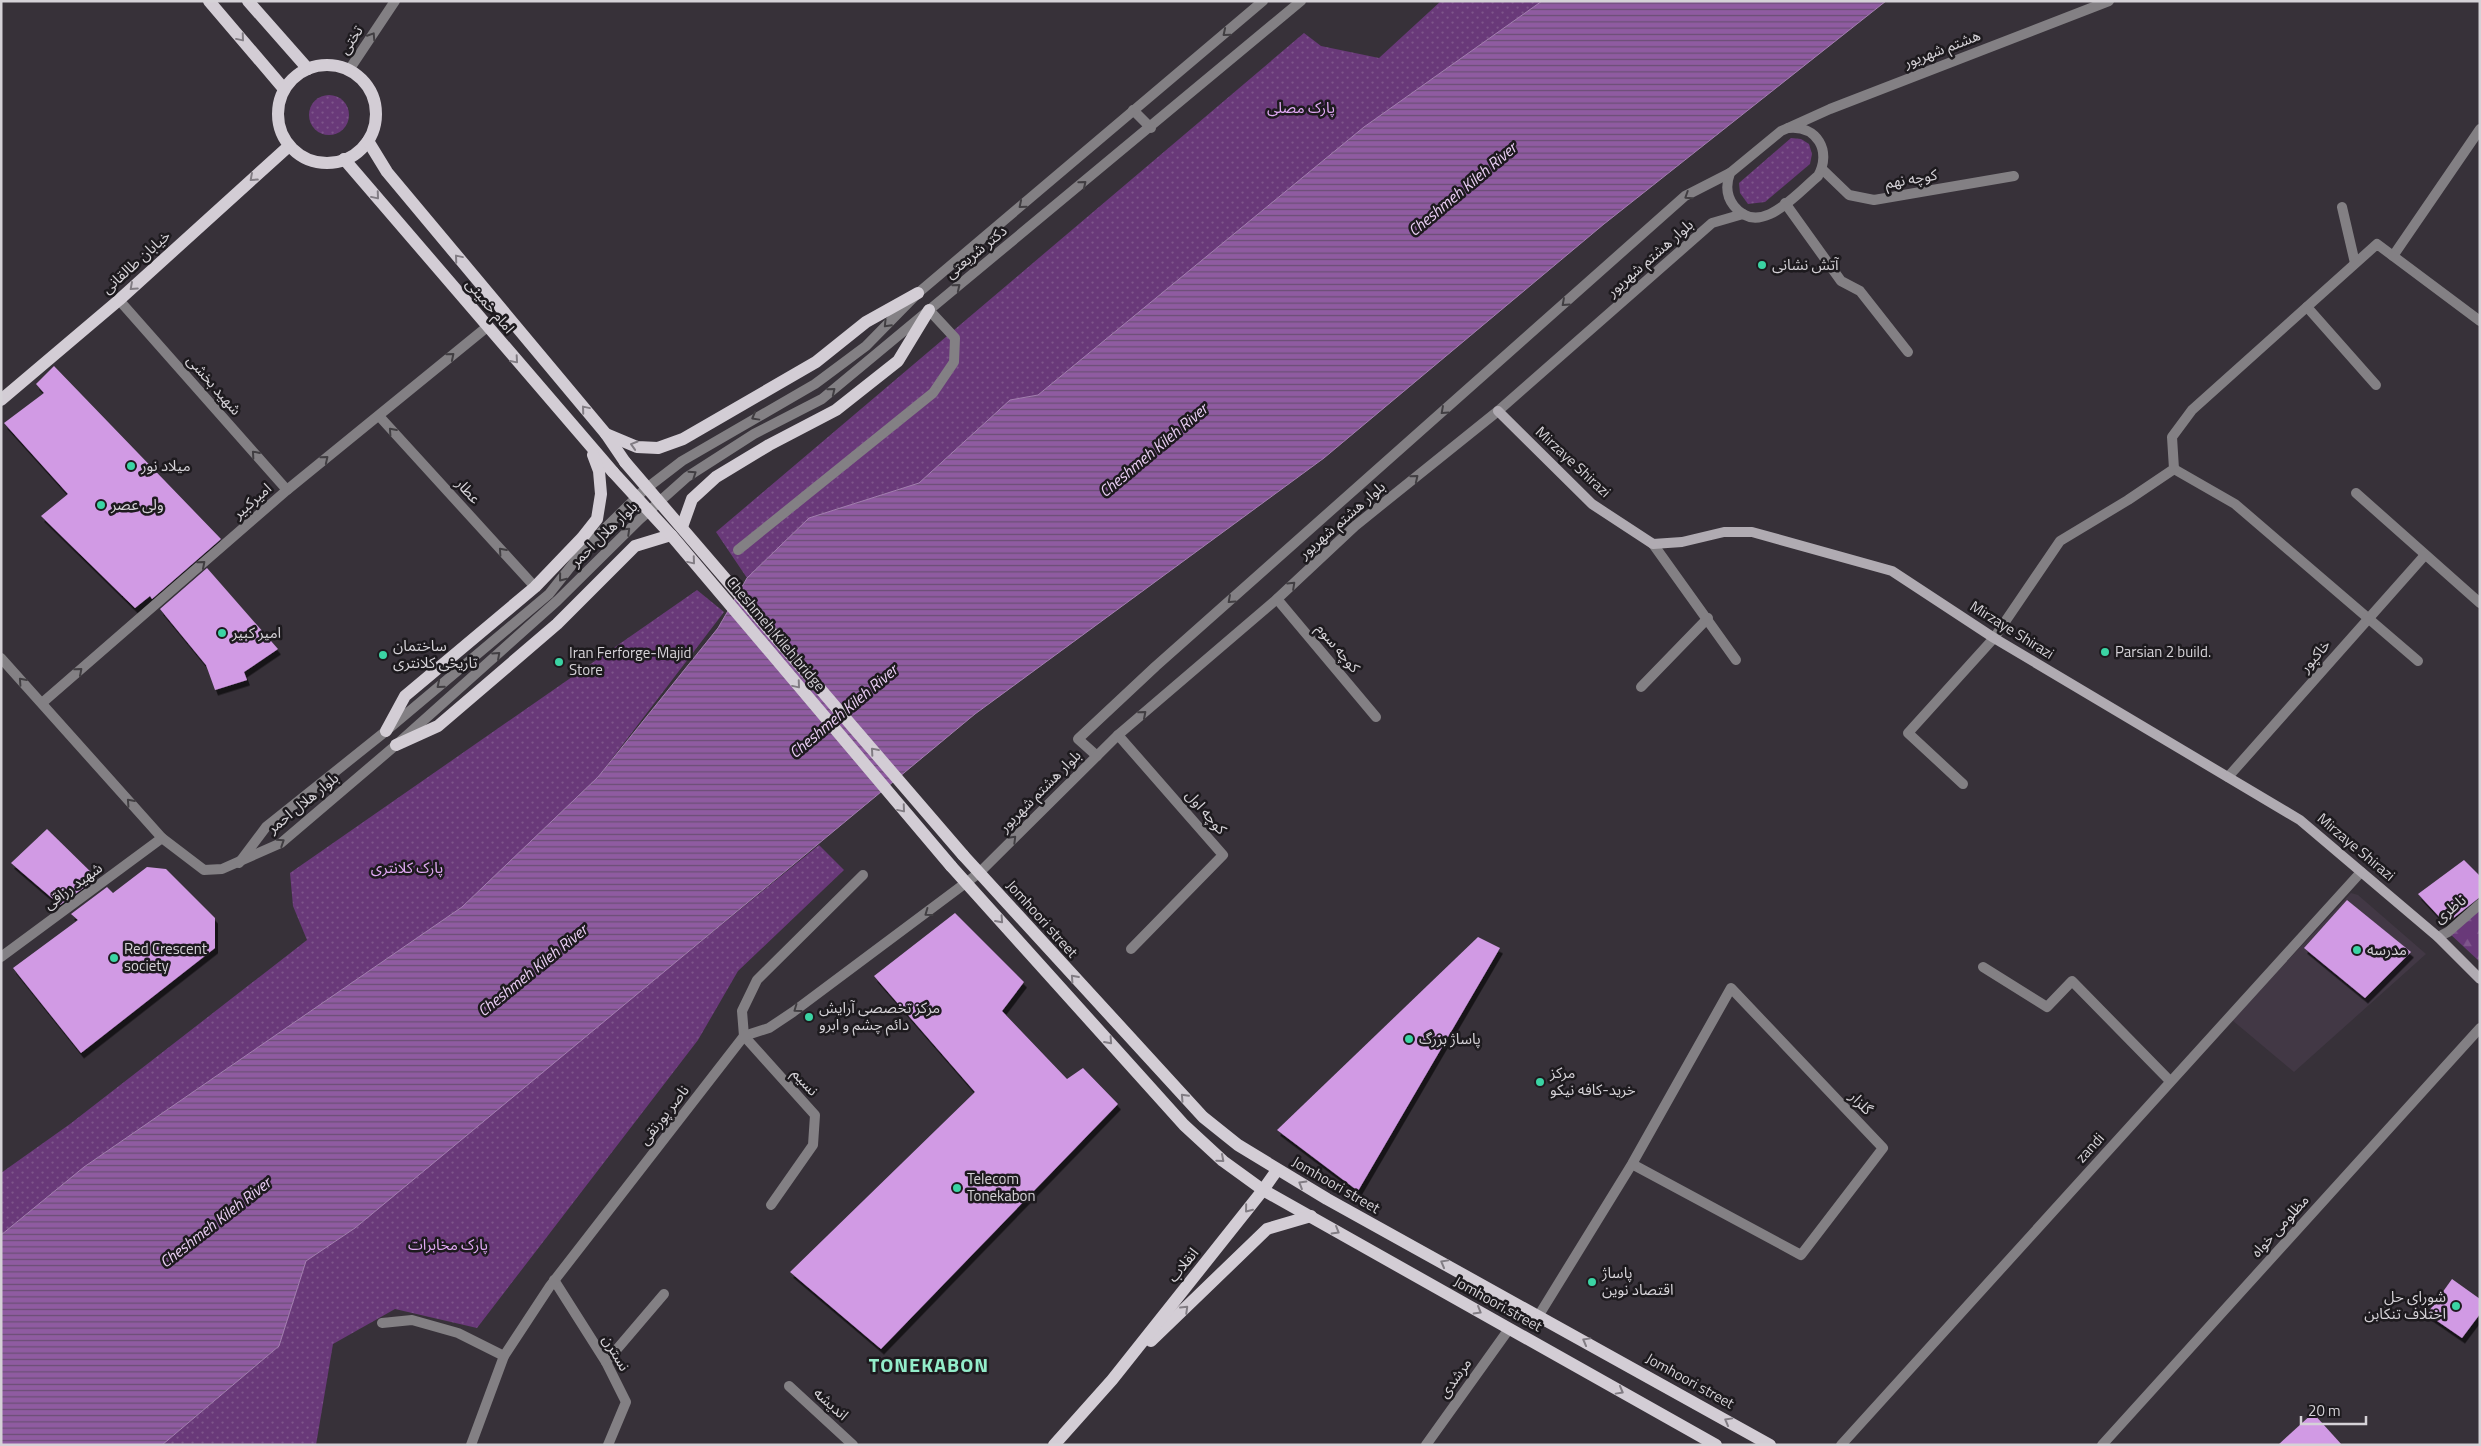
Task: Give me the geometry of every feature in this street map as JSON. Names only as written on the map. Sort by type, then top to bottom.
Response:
[{"type":"main road","points":[[209,1],[284,89]]},
{"type":"main road","points":[[248,1],[308,69]]},
{"type":"main road","points":[[324,65],[350,70],[366,84],[373,98],[376,112],[374,127],[368,141],[358,152],[344,159],[330,162],[315,161],[301,155],[290,146],[282,133],[278,118],[279,103],[284,89],[294,77],[308,69],[324,65]]},
{"type":"main road","name":"امام خمینی","points":[[368,141],[387,172],[606,434],[625,462]]},
{"type":"main road","name":"خیابان طالقانی","points":[[1,400],[119,300],[290,146]]},
{"type":"main road","name":"امام خمینی","points":[[344,159],[486,327],[613,472]]},
{"type":"main road","points":[[606,434],[637,447],[658,448],[683,439],[816,362],[866,322],[918,293]]},
{"type":"main road","points":[[682,527],[692,498],[716,478],[769,445],[836,410],[898,361],[929,310]]},
{"type":"main road","name":"Mirzaye Shirazi","points":[[1498,411],[1592,504],[1653,544],[1682,542],[1724,532],[1752,532],[1892,571],[1994,638],[2300,820],[2438,937],[2480,979]]},
{"type":"main road","points":[[386,731],[406,696],[535,587],[582,538],[597,519],[601,494],[599,471],[589,446]]},
{"type":"main road","name":"Cheshmeh Kileh bridge","points":[[625,462],[963,855]]},
{"type":"main road","name":"Cheshmeh Kileh bridge","points":[[613,472],[671,535],[951,866]]},
{"type":"main road","points":[[396,745],[438,726],[557,624],[635,546],[671,535]]},
{"type":"main road","name":"Jomhoori street","points":[[963,855],[1203,1117],[1238,1145],[1327,1199],[1539,1315],[1770,1445]]},
{"type":"main road","name":"Jomhoori street","points":[[951,866],[1184,1125],[1223,1161],[1263,1190]]},
{"type":"main road","name":"انقلاب","points":[[1054,1445],[1112,1380],[1277,1170]]},
{"type":"main road","name":"Jomhoori.street","points":[[1263,1190],[1716,1445]]},
{"type":"main road","name":"انقلاب","points":[[1112,1380],[1267,1229],[1311,1216]]},
{"type":"street","name":"تختی","points":[[350,70],[395,1]]},
{"type":"street","name":"دکتر شریعتی","points":[[643,491],[682,461],[815,384],[866,346],[918,293],[1263,1]]},
{"type":"street","name":"دکتر شریعتی","points":[[655,505],[688,477],[754,434],[822,399],[1301,1]]},
{"type":"street","name":"هشتم شهریور","points":[[1788,128],[1830,109],[2109,1]]},
{"type":"street","points":[[1133,110],[1150,128]]},
{"type":"street","points":[[1788,128],[1802,128],[1820,141],[1824,155],[1822,169],[1818,176],[1768,217],[1752,218],[1743,214],[1732,204],[1729,196],[1728,180],[1730,173],[1781,131],[1788,128]]},
{"type":"street","points":[[2393,256],[2480,130]]},
{"type":"street","name":"کوچه نهم","points":[[1822,169],[1849,194],[1874,200],[2014,176]]},
{"type":"street","name":"بلوار هشتم شهریور","points":[[1097,756],[1078,739],[1156,666],[1685,196],[1730,173]]},
{"type":"street","points":[[1785,203],[1841,281],[1860,292],[1908,352]]},
{"type":"street","points":[[2342,207],[2355,263]]},
{"type":"street","name":"بلوار هشتم شهریور","points":[[967,884],[1118,735],[1277,598],[1355,526],[1498,411],[1712,223],[1743,214]]},
{"type":"street","points":[[2174,469],[2172,437],[2192,410],[2377,244],[2479,319]]},
{"type":"street","name":"شهید بخشی","points":[[119,300],[287,490]]},
{"type":"street","points":[[2307,307],[2376,385]]},
{"type":"street","points":[[738,550],[934,393],[954,362],[955,338],[929,310]]},
{"type":"street","name":"امیرکبیر","points":[[42,703],[287,490],[486,327]]},
{"type":"street","name":"عطار","points":[[379,416],[535,587]]},
{"type":"street","points":[[2174,469],[2235,504],[2418,661]]},
{"type":"street","points":[[1963,784],[1908,733],[1994,638],[2060,541],[2128,500],[2174,469]]},
{"type":"street","name":"بلوار هلال احمر","points":[[238,864],[266,826],[386,731],[549,594],[588,546],[643,491]]},
{"type":"street","points":[[2356,493],[2480,603]]},
{"type":"street","name":"بلوار هلال احمر","points":[[238,864],[282,843],[396,745],[557,601],[655,505]]},
{"type":"street","points":[[1653,544],[1708,618],[1736,660]]},
{"type":"street","name":"خاکپور","points":[[2228,777],[2425,555]]},
{"type":"street","name":"کوچه سوم","points":[[1277,598],[1376,717]]},
{"type":"street","points":[[1641,688],[1708,618]]},
{"type":"street","points":[[1,658],[162,838],[204,870],[222,869],[238,864]]},
{"type":"street","name":"کوچه اول","points":[[1118,735],[1223,855],[1131,949]]},
{"type":"street","name":"شهید رزاقی","points":[[1,957],[162,838]]},
{"type":"street","name":"zandi","points":[[1841,1445],[2361,872]]},
{"type":"street","points":[[863,875],[757,980],[742,1011],[744,1036],[769,1028],[793,1012],[967,884]]},
{"type":"street","name":"ناظری","points":[[2438,937],[2448,932],[2480,904]]},
{"type":"street","points":[[1983,967],[2047,1007],[2072,981],[2170,1081]]},
{"type":"street","name":"گلزار","points":[[1539,1315],[1632,1164],[1731,988],[1883,1148],[1801,1255],[1632,1164]]},
{"type":"street","name":"مظلومی خواه","points":[[2102,1445],[2480,1028]]},
{"type":"street","name":"نسیم","points":[[744,1036],[815,1115],[813,1145],[771,1205]]},
{"type":"street","name":"ناصر پورتقی","points":[[471,1445],[504,1356],[554,1280],[744,1036]]},
{"type":"street","name":"نسترن","points":[[554,1280],[606,1362],[626,1402],[608,1445]]},
{"type":"street","points":[[606,1362],[664,1294]]},
{"type":"street","points":[[382,1323],[412,1320],[458,1333],[504,1356]]},
{"type":"street","name":"مرشدی","points":[[1426,1445],[1509,1329]]},
{"type":"street","name":"اندیشه","points":[[789,1386],[853,1445]]},
{"type":"shaded area","points":[[2351,893],[2358,895],[2426,954],[2294,1072],[2232,1020]]},
{"type":"green space","name":"پارک مصلی","points":[[1441,1],[1542,1],[1364,127],[1038,395],[1010,400],[919,483],[809,518],[747,578],[716,532],[1304,33],[1321,46],[1379,58]]},
{"type":"green space","points":[[329,95],[343,101],[349,115],[343,129],[329,135],[315,129],[309,115],[315,101]]},
{"type":"green space","points":[[1791,138],[1801,139],[1809,144],[1812,154],[1810,164],[1765,202],[1748,204],[1740,193],[1739,183]]},
{"type":"green space","name":"پارک کلانتری","points":[[697,590],[724,612],[598,777],[462,907],[84,1167],[1,1235],[1,1173],[70,1124],[307,940],[293,906],[290,873]]},
{"type":"green space","name":"پارک مخابرات","points":[[819,845],[844,870],[738,971],[698,1040],[477,1328],[395,1309],[333,1344],[316,1445],[162,1445],[279,1346],[306,1261],[355,1228],[479,1123]]},
{"type":"green space","points":[[2480,904],[2480,962],[2448,932]]},
{"type":"water","name":"Cheshmeh Kileh River","points":[[1542,1],[1886,1],[1604,224],[1324,458],[975,714],[355,1228],[306,1261],[279,1346],[162,1445],[1,1445],[1,1235],[84,1167],[462,907],[598,777],[718,628],[747,578],[809,518],[919,483],[1010,400],[1038,395],[1364,127]]},
{"type":"building","name":"ولی عصر","points":[[54,366],[221,539],[152,599],[150,596],[135,608],[41,516],[68,494],[4,423],[44,393],[36,384]]},
{"type":"building","name":"امیر کبیر","points":[[207,568],[278,649],[244,672],[247,680],[215,690],[206,665],[160,609]]},
{"type":"building","points":[[47,829],[97,878],[60,905],[11,863]]},
{"type":"building","points":[[2464,860],[2480,876],[2480,897],[2446,924],[2418,894]]},
{"type":"building","name":"Red Crescent society","points":[[147,867],[166,869],[215,918],[215,948],[81,1053],[13,968],[78,920],[71,914],[107,887],[113,893]]},
{"type":"building","name":"مدرسه","points":[[2347,900],[2411,952],[2365,998],[2304,948]]},
{"type":"building","name":"Telecom Tonekabon","points":[[955,913],[1024,982],[1002,1011],[1067,1079],[1083,1068],[1118,1104],[881,1349],[790,1272],[975,1092],[874,976]]},
{"type":"building","name":"پاساژ بزرگ","points":[[1478,937],[1500,948],[1358,1191],[1277,1130]]},
{"type":"building","name":"شورای حل اختلاف تنکابن","points":[[2452,1279],[2480,1299],[2480,1314],[2462,1338],[2427,1314]]},
{"type":"building","points":[[2313,1413],[2342,1445],[2278,1445]]},
{"type":"place","name":"آتش نشانی","points":[[1762,265]]},
{"type":"place","name":"میلاد نور","points":[[131,466]]},
{"type":"place","name":"ولی عصر","points":[[101,505]]},
{"type":"place","name":"امیر کبیر","points":[[222,633]]},
{"type":"place","name":"Parsian 2 build.","points":[[2105,652]]},
{"type":"place","name":"ساختمان تاریخی کلانتری","points":[[383,655]]},
{"type":"place","name":"Iran Ferforge-Majid Store","points":[[559,662]]},
{"type":"place","name":"مدرسه","points":[[2357,950]]},
{"type":"place","name":"Red Crescent society","points":[[114,958]]},
{"type":"place","name":"مرکز تخصصی آرایش دائم چشم و ابرو","points":[[809,1017]]},
{"type":"place","name":"پاساژ بزرگ","points":[[1409,1039]]},
{"type":"place","name":"مرکز خرید-کافه نیکو","points":[[1540,1082]]},
{"type":"place","name":"Telecom Tonekabon","points":[[957,1188]]},
{"type":"place","name":"پاساژ اقتصاد نوین","points":[[1592,1282]]},
{"type":"place","name":"شورای حل اختلاف تنکابن","points":[[2456,1306]]},
{"type":"district","name":"TONEKABON","points":[[929,1365]]}]
